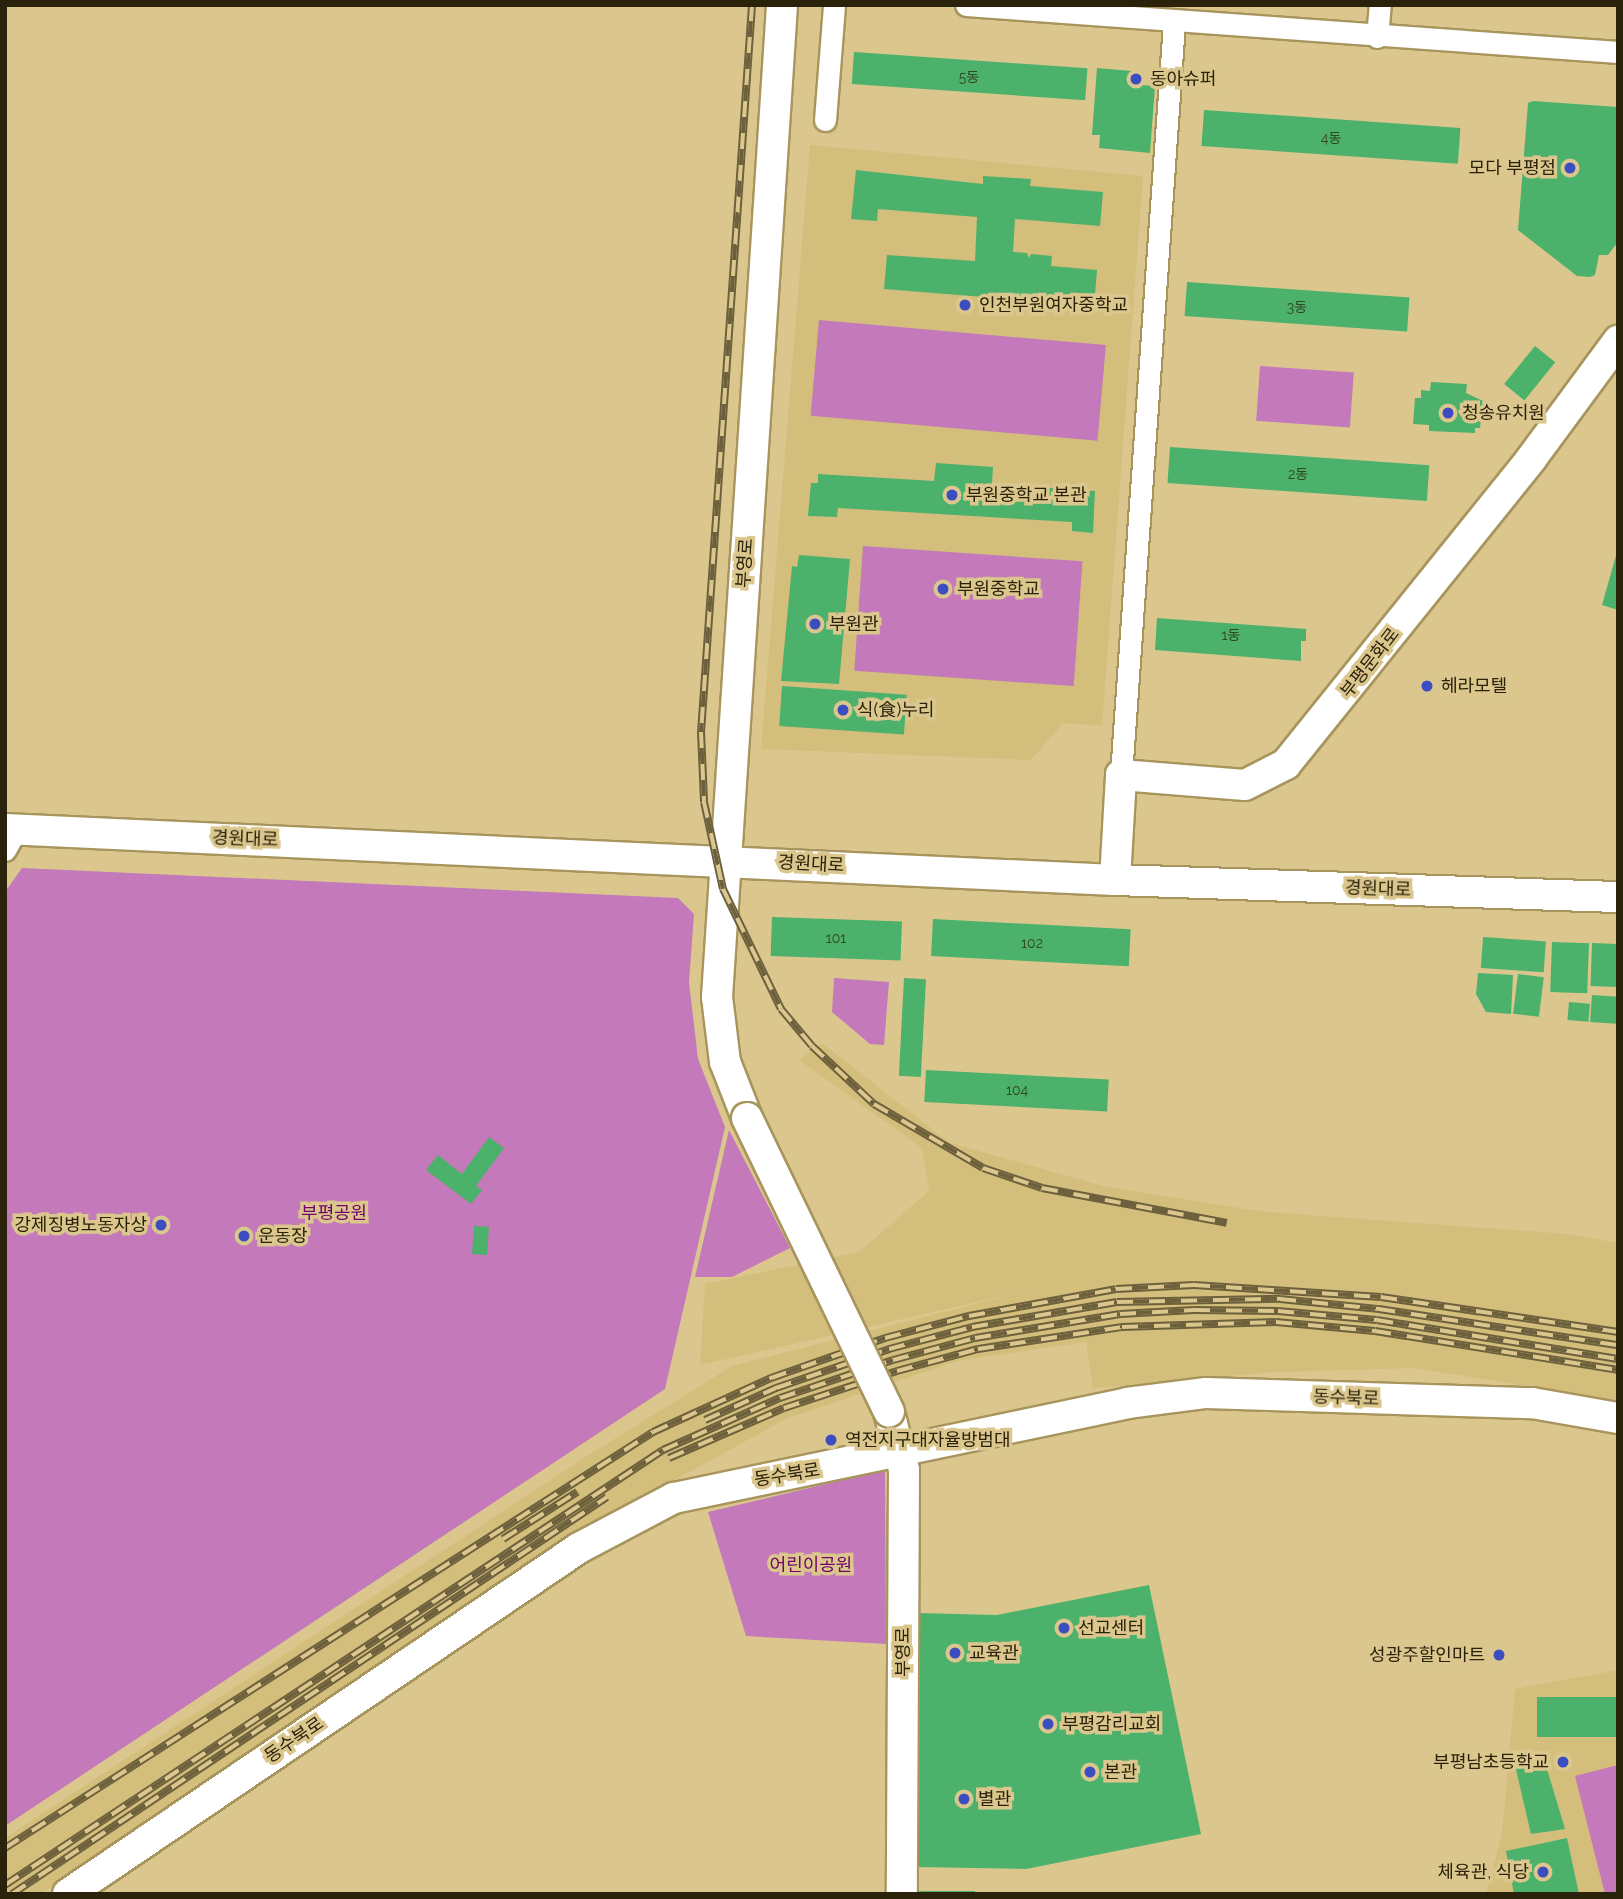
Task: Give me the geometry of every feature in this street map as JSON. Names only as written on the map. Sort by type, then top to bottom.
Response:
[{"type":"street","name":"부영로","points":[[782,5],[717,997],[725,1062],[747,1118],[889,1412],[900,1450],[904,1470],[902,1894]]},
{"type":"street","points":[[825,120],[834,5]]},
{"type":"street","points":[[966,5],[1377,37],[1618,52]]},
{"type":"street","points":[[1377,37],[1380,5]]},
{"type":"street","points":[[1115,880],[1174,22]]},
{"type":"street","name":"부평문화로","points":[[1121,775],[1245,785],[1286,764],[1514,481],[1618,341]]},
{"type":"street","name":"경원대로","points":[[9,836],[725,859],[1115,880],[1618,897]]},
{"type":"street","name":"동수북로","points":[[68,1894],[579,1548],[674,1498],[718,1487],[835,1467],[900,1450],[1127,1403],[1206,1393],[1532,1403],[1618,1418]]},
{"type":"shaded area","points":[[810,145],[1143,176],[1102,726],[1063,723],[1031,760],[761,749]]},
{"type":"shaded area","points":[[822,1043],[950,1143],[1107,1187],[1265,1212],[1568,1234],[1618,1243],[1618,1401],[1415,1368],[1276,1372],[1093,1388],[1086,1342],[957,1361],[786,1419],[609,1516],[41,1894],[5,1894],[5,1838],[587,1456],[732,1366],[1034,1289],[700,1365],[705,1284],[859,1252],[929,1191],[922,1148],[799,1060]]},
{"type":"shaded area","name":"부평남초등학교","points":[[1618,1670],[1618,1894],[1486,1894],[1502,1834],[1515,1689]]},
{"type":"green space","points":[[819,320],[1106,345],[1098,441],[811,416]]},
{"type":"green space","points":[[1260,366],[1354,373],[1350,427],[1256,421]]},
{"type":"green space","points":[[863,546],[1082,561],[1074,686],[854,671]]},
{"type":"green space","name":"부평공원","points":[[22,868],[678,898],[694,914],[689,982],[698,1059],[725,1127],[665,1389],[5,1826],[5,892]]},
{"type":"green space","points":[[834,978],[889,982],[884,1045],[870,1044],[832,1012]]},
{"type":"green space","points":[[729,1130],[790,1248],[732,1277],[695,1277]]},
{"type":"green space","name":"어린이공원","points":[[885,1470],[886,1644],[746,1636],[708,1512]]},
{"type":"green space","points":[[1618,1765],[1618,1894],[1605,1894],[1575,1776]]},
{"type":"building","points":[[854,52],[1087,68],[1085,100],[852,84]]},
{"type":"building","points":[[1097,68],[1143,72],[1142,85],[1155,86],[1150,153],[1099,148],[1100,135],[1092,135]]},
{"type":"building","name":"모다 부평점","points":[[1533,101],[1618,107],[1618,242],[1608,255],[1599,255],[1595,275],[1590,277],[1577,276],[1518,230],[1528,103]]},
{"type":"building","points":[[1204,110],[1460,128],[1458,164],[1201,146]]},
{"type":"building","points":[[856,170],[983,184],[983,176],[1031,179],[1030,186],[1103,192],[1100,226],[1015,219],[1013,252],[1027,253],[1029,258],[1031,254],[1052,256],[1051,266],[1097,270],[1094,306],[884,289],[887,255],[975,261],[977,217],[878,209],[877,221],[851,219]]},
{"type":"building","points":[[1187,282],[1409,298],[1407,331],[1185,316]]},
{"type":"building","points":[[1535,346],[1555,362],[1524,400],[1504,384]]},
{"type":"building","name":"청송유치원","points":[[1431,382],[1467,384],[1466,393],[1483,401],[1480,428],[1475,428],[1475,433],[1429,431],[1429,425],[1413,424],[1415,398],[1421,398],[1421,390],[1430,391]]},
{"type":"building","points":[[1170,447],[1429,465],[1427,501],[1167,483]]},
{"type":"building","name":"부원중학교 본관","points":[[936,463],[993,467],[992,484],[1066,489],[1066,483],[1077,484],[1076,490],[1095,491],[1093,533],[1072,531],[1072,522],[838,508],[837,517],[808,516],[811,483],[818,483],[818,474],[934,481]]},
{"type":"building","points":[[1618,552],[1618,610],[1602,605]]},
{"type":"building","name":"부원관","points":[[799,555],[850,559],[839,684],[781,681],[792,566],[797,567]]},
{"type":"building","points":[[1157,618],[1306,629],[1306,641],[1301,641],[1301,661],[1155,650]]},
{"type":"building","name":"식(食)누리","points":[[782,686],[907,695],[904,735],[779,726]]},
{"type":"building","points":[[772,917],[902,922],[901,961],[771,956]]},
{"type":"building","points":[[933,919],[1131,929],[1129,966],[931,956]]},
{"type":"building","points":[[1483,937],[1546,941],[1544,972],[1481,968]]},
{"type":"building","points":[[1552,942],[1589,943],[1587,993],[1550,992]]},
{"type":"building","points":[[1592,943],[1618,944],[1616,987],[1590,986]]},
{"type":"building","points":[[1478,973],[1513,975],[1511,1014],[1486,1012],[1476,994]]},
{"type":"building","points":[[1518,974],[1544,977],[1539,1017],[1513,1014]]},
{"type":"building","points":[[904,978],[926,979],[921,1077],[899,1076]]},
{"type":"building","points":[[1592,995],[1618,997],[1616,1024],[1590,1022]]},
{"type":"building","points":[[1569,1002],[1590,1004],[1588,1022],[1567,1020]]},
{"type":"building","points":[[926,1070],[1109,1080],[1107,1112],[924,1102]]},
{"type":"building","points":[[489,1137],[504,1148],[476,1186],[482,1190],[471,1204],[426,1170],[438,1155],[462,1174]]},
{"type":"building","points":[[474,1226],[489,1227],[487,1255],[472,1254]]},
{"type":"building","name":"부평감리교회","points":[[1149,1585],[1201,1834],[1026,1869],[917,1867],[917,1613],[997,1615]]},
{"type":"building","points":[[1537,1697],[1618,1697],[1618,1737],[1537,1737]]},
{"type":"building","points":[[1543,1756],[1565,1829],[1531,1834],[1514,1761]]},
{"type":"building","name":"체육관, 식당","points":[[1567,1838],[1579,1894],[1514,1894],[1506,1851]]},
{"type":"building","points":[[914,1891],[975,1891],[975,1894],[914,1894]]},
{"type":"railway","points":[[752,5],[701,732],[704,802],[723,889],[781,1009],[812,1046],[874,1104],[983,1168],[1042,1188],[1227,1223]]},
{"type":"railway","points":[[5,1848],[653,1432],[771,1378],[885,1338],[969,1316],[1116,1289],[1194,1285],[1381,1297],[1618,1332]]},
{"type":"railway","points":[[705,1420],[776,1388],[889,1349],[972,1327],[1117,1302],[1280,1299],[1379,1309],[1618,1345]]},
{"type":"railway","points":[[5,1885],[663,1450],[780,1398],[893,1360],[975,1338],[1120,1314],[1194,1310],[1278,1311],[1377,1320],[1618,1359]]},
{"type":"railway","points":[[669,1458],[784,1408],[897,1371],[978,1349],[1122,1327],[1276,1322],[1375,1331],[1618,1370]]},
{"type":"railway","points":[[503,1539],[577,1492]]},
{"type":"railway","points":[[12,1894],[607,1497]]},
{"type":"place","name":"동아슈퍼","points":[[1136,79]]},
{"type":"place","name":"모다 부평점","points":[[1570,168]]},
{"type":"place","name":"인천부원여자중학교","points":[[965,305]]},
{"type":"place","name":"청송유치원","points":[[1448,413]]},
{"type":"place","name":"부원중학교 본관","points":[[952,495]]},
{"type":"place","name":"부원중학교","points":[[943,589]]},
{"type":"place","name":"부원관","points":[[815,624]]},
{"type":"place","name":"헤라모텔","points":[[1427,686]]},
{"type":"place","name":"식(食)누리","points":[[843,710]]},
{"type":"place","name":"강제징병노동자상","points":[[161,1225]]},
{"type":"place","name":"운동장","points":[[244,1236]]},
{"type":"place","name":"역전지구대자율방범대","points":[[831,1440]]},
{"type":"place","name":"선교센터","points":[[1064,1628]]},
{"type":"place","name":"교육관","points":[[955,1653]]},
{"type":"place","name":"성광주할인마트","points":[[1499,1655]]},
{"type":"place","name":"부평감리교회","points":[[1048,1724]]},
{"type":"place","name":"부평남초등학교","points":[[1563,1762]]},
{"type":"place","name":"본관","points":[[1090,1772]]},
{"type":"place","name":"별관","points":[[964,1799]]},
{"type":"place","name":"체육관, 식당","points":[[1543,1872]]}]
